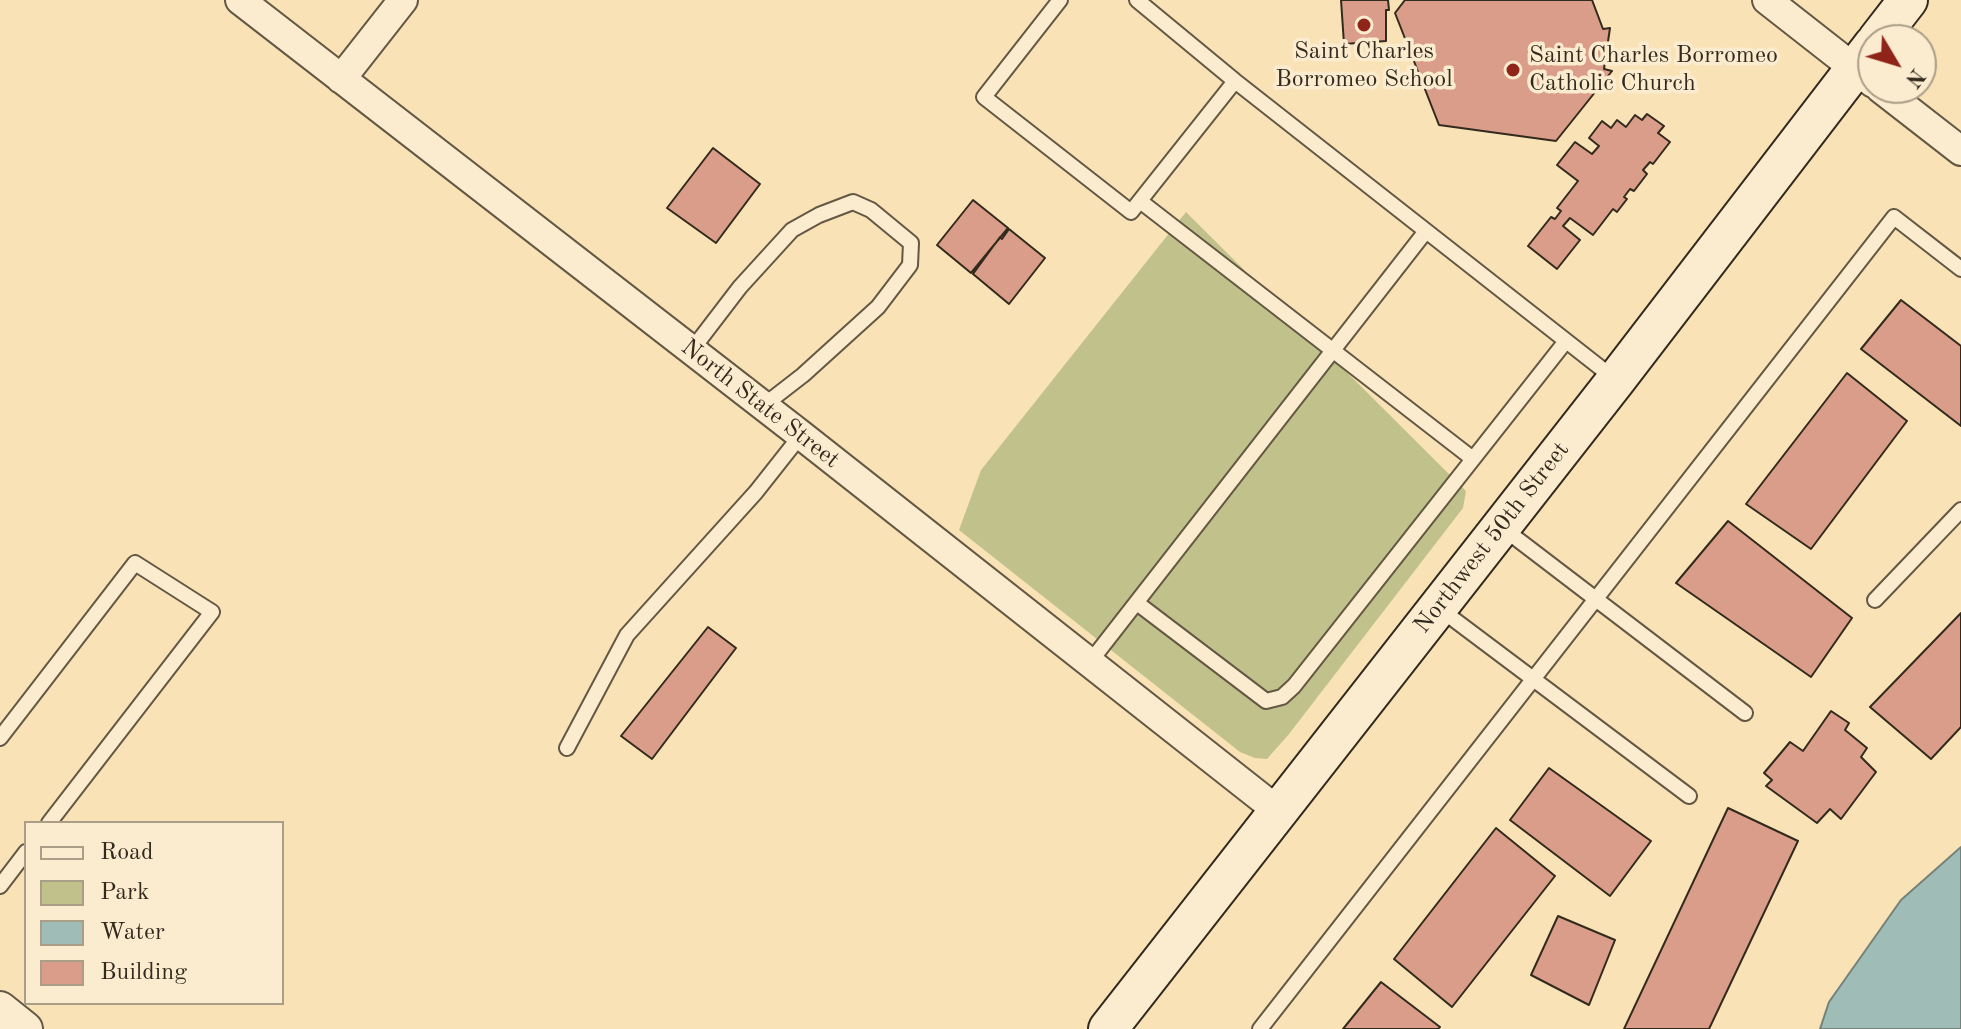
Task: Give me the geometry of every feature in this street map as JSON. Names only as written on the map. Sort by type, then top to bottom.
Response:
[{"type":"main road","name":"Northwest 50th Street","points":[[1894,24],[1908,0]]},
{"type":"main road","name":"Northwest 50th Street","points":[[1108,1029],[1500,526],[1857,82]]},
{"type":"street","name":"North State Street","points":[[240,0],[801,435],[1278,811]]},
{"type":"street","points":[[341,79],[403,0]]},
{"type":"street","points":[[1767,0],[1857,56]]},
{"type":"street","points":[[1912,104],[1961,151]]},
{"type":"street","points":[[0,1009],[25,1029]]},
{"type":"lane","points":[[1060,0],[984,97],[1131,212],[1235,81]]},
{"type":"lane","points":[[1137,0],[1235,81],[1616,380]]},
{"type":"lane","points":[[1140,201],[1473,459]]},
{"type":"lane","points":[[691,351],[740,287],[792,230],[853,202],[871,210],[911,243],[910,265],[878,307],[803,375],[763,406]]},
{"type":"lane","points":[[1260,1029],[1894,217],[1961,269]]},
{"type":"lane","points":[[1090,662],[1426,231]]},
{"type":"lane","points":[[1137,603],[1266,701],[1282,697],[1294,686],[1566,341]]},
{"type":"lane","points":[[567,748],[627,635],[756,492],[801,435]]},
{"type":"lane","points":[[1875,600],[1961,510]]},
{"type":"lane","points":[[1500,526],[1745,713]]},
{"type":"lane","points":[[0,738],[135,563],[212,612],[51,821]]},
{"type":"lane","points":[[1437,607],[1689,796]]},
{"type":"lane","points":[[0,886],[24,855]]},
{"type":"green space","points":[[1186,212],[1466,491],[1463,508],[1267,759],[1240,752],[959,530],[981,470]]},
{"type":"water","points":[[1961,847],[1961,1029],[1820,1029],[1829,1002],[1901,900]]},
{"type":"building","name":"Saint Charles Borromeo School","points":[[1341,0],[1388,0],[1386,41],[1344,44]]},
{"type":"building","name":"Saint Charles Borromeo Catholic Church","points":[[1405,0],[1592,0],[1603,29],[1610,28],[1604,69],[1612,71],[1556,141],[1439,125],[1395,13]]},
{"type":"building","points":[[1647,114],[1664,126],[1658,133],[1670,142],[1653,164],[1650,162],[1643,170],[1647,174],[1634,191],[1630,189],[1617,212],[1613,209],[1593,235],[1570,218],[1563,226],[1580,240],[1557,269],[1528,246],[1551,217],[1555,219],[1561,211],[1557,208],[1578,181],[1557,165],[1575,142],[1592,154],[1599,146],[1589,138],[1602,121],[1611,128],[1617,120],[1626,127],[1635,115],[1642,120]]},
{"type":"building","points":[[713,148],[760,184],[716,243],[667,208]]},
{"type":"building","points":[[973,200],[1008,228],[971,273],[937,245]]},
{"type":"building","points":[[1009,229],[1045,258],[1009,304],[973,274]]},
{"type":"building","points":[[1901,300],[1961,346],[1961,426],[1861,349]]},
{"type":"building","points":[[1847,373],[1907,421],[1811,549],[1746,504]]},
{"type":"building","points":[[1728,521],[1852,618],[1811,677],[1676,583]]},
{"type":"building","points":[[1961,613],[1961,727],[1931,759],[1870,707]]},
{"type":"building","points":[[708,627],[736,648],[652,759],[621,736]]},
{"type":"building","points":[[1831,711],[1849,723],[1845,730],[1867,748],[1861,757],[1876,772],[1841,819],[1830,809],[1817,823],[1766,786],[1772,780],[1764,773],[1790,742],[1803,751]]},
{"type":"building","points":[[1549,768],[1651,841],[1610,896],[1510,820]]},
{"type":"building","points":[[1728,808],[1798,841],[1709,1029],[1624,1029]]},
{"type":"building","points":[[1496,828],[1555,876],[1452,1007],[1394,959]]},
{"type":"building","points":[[1558,916],[1615,940],[1589,1005],[1531,975]]},
{"type":"building","points":[[1381,982],[1440,1027],[1343,1029]]},
{"type":"place","name":"Saint Charles Borromeo School","points":[[1364,25]]},
{"type":"place","name":"Saint Charles Borromeo Catholic Church","points":[[1513,70]]}]
